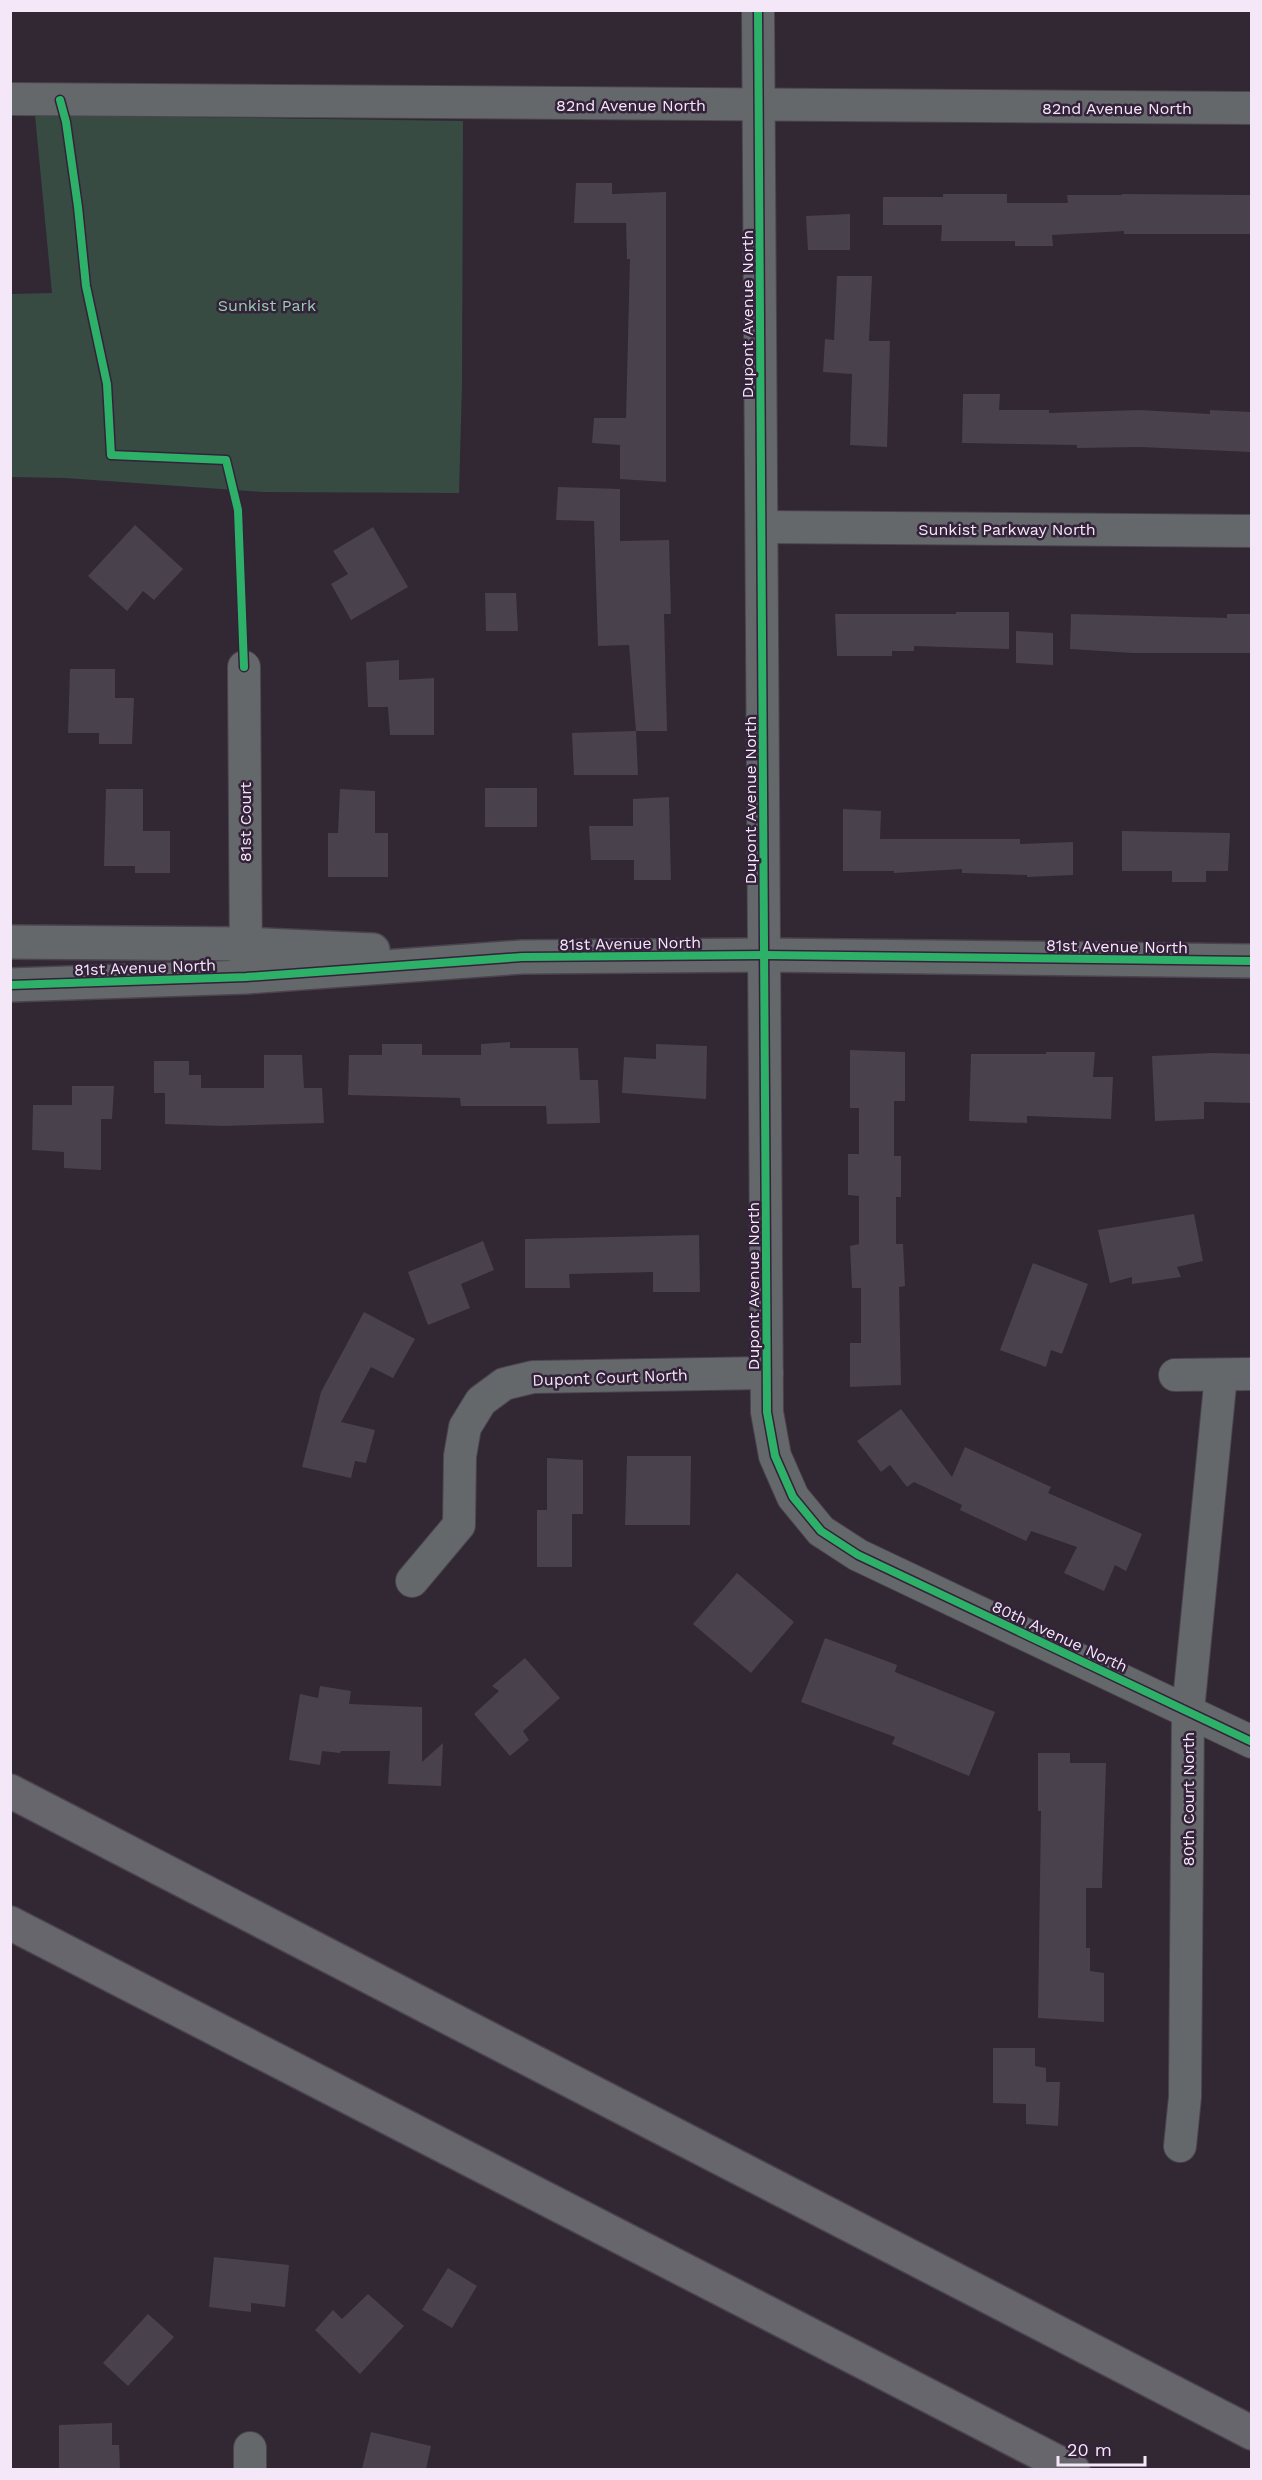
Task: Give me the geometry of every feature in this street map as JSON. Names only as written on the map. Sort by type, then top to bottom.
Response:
[{"type":"highway","points":[[10,1791],[1251,2433]]},
{"type":"highway","points":[[10,1923],[1073,2469]]},
{"type":"street","name":"Dupont Avenue North","points":[[758,10],[767,1412],[774,1456],[793,1497],[821,1531],[858,1555]]},
{"type":"street","name":"82nd Avenue North","points":[[10,99],[1251,108]]},
{"type":"street","name":"Sunkist Parkway North","points":[[762,527],[1251,531]]},
{"type":"street","name":"81st Court","points":[[244,667],[246,977]]},
{"type":"street","name":"81st Avenue North","points":[[10,942],[245,944],[522,957],[764,955],[1251,961]]},
{"type":"street","name":"81st Avenue North","points":[[10,985],[246,977],[522,957]]},
{"type":"street","name":"Dupont Court North","points":[[412,1581],[459,1525],[460,1456],[465,1427],[481,1401],[504,1384],[533,1377],[767,1373]]},
{"type":"street","points":[[1175,1375],[1236,1375]]},
{"type":"street","name":"80th Court North","points":[[1180,2146],[1185,2097],[1188,1711],[1236,1375]]},
{"type":"street","name":"80th Avenue North","points":[[858,1555],[1251,1742]]},
{"type":"green space","name":"Sunkist Park","points":[[35,115],[463,121],[462,384],[459,493],[263,492],[65,478],[11,477],[11,294],[52,293]]},
{"type":"building","points":[[576,183],[612,183],[612,194],[666,192],[666,482],[620,479],[620,445],[592,443],[594,418],[626,418],[630,259],[627,259],[626,223],[574,223]]},
{"type":"building","points":[[943,194],[1007,194],[1007,203],[1068,203],[1067,195],[1251,195],[1251,234],[1124,234],[1124,231],[1052,235],[1053,246],[1015,246],[1015,241],[941,241],[942,225],[883,225],[883,197],[943,197]]},
{"type":"building","points":[[850,214],[850,250],[808,250],[806,216]]},
{"type":"building","points":[[837,276],[872,276],[869,341],[890,341],[887,447],[850,445],[852,374],[823,372],[825,339],[834,340]]},
{"type":"building","points":[[963,394],[1000,394],[999,410],[1049,410],[1049,413],[1140,410],[1210,414],[1210,410],[1251,412],[1251,452],[962,443]]},
{"type":"building","points":[[558,487],[620,489],[620,541],[669,540],[671,614],[664,614],[667,731],[636,731],[629,645],[598,646],[594,521],[556,520]]},
{"type":"building","points":[[135,525],[183,569],[154,600],[143,591],[127,611],[88,576]]},
{"type":"building","points":[[373,527],[408,587],[351,620],[331,584],[348,574],[333,551]]},
{"type":"building","points":[[485,593],[516,593],[518,631],[486,631]]},
{"type":"building","points":[[956,612],[1009,612],[1009,649],[914,646],[914,651],[892,651],[892,656],[837,656],[835,614],[956,614]]},
{"type":"building","points":[[1071,614],[1227,618],[1227,614],[1251,614],[1251,653],[1133,653],[1070,649]]},
{"type":"building","points":[[1016,631],[1053,633],[1053,665],[1016,663]]},
{"type":"building","points":[[399,660],[399,680],[434,678],[434,735],[390,735],[388,707],[368,707],[366,662]]},
{"type":"building","points":[[70,669],[115,669],[115,698],[134,698],[132,744],[99,744],[99,733],[68,733]]},
{"type":"building","points":[[636,731],[638,775],[574,775],[572,733]]},
{"type":"building","points":[[485,788],[537,788],[537,827],[485,827]]},
{"type":"building","points":[[106,789],[143,789],[143,831],[170,831],[170,873],[135,873],[135,866],[104,866]]},
{"type":"building","points":[[340,789],[375,791],[375,833],[388,833],[388,877],[328,877],[328,833],[338,833]]},
{"type":"building","points":[[669,797],[671,880],[634,880],[634,860],[591,860],[589,826],[633,826],[633,799]]},
{"type":"building","points":[[843,809],[881,811],[880,839],[1020,839],[1020,844],[1073,842],[1073,875],[1027,877],[1027,875],[962,873],[962,869],[894,873],[894,871],[843,871]]},
{"type":"building","points":[[1122,831],[1230,833],[1228,871],[1206,871],[1206,882],[1172,882],[1172,871],[1122,871]]},
{"type":"building","points":[[510,1042],[510,1048],[578,1048],[580,1080],[598,1080],[600,1123],[547,1124],[546,1106],[461,1106],[460,1098],[348,1095],[349,1055],[382,1055],[382,1044],[422,1044],[422,1055],[481,1055],[481,1044]]},
{"type":"building","points":[[656,1044],[707,1046],[706,1099],[622,1093],[624,1057],[656,1059]]},
{"type":"building","points":[[850,1050],[905,1052],[905,1101],[894,1101],[894,1156],[901,1156],[901,1197],[896,1197],[896,1244],[903,1244],[905,1286],[899,1287],[901,1385],[850,1387],[850,1343],[861,1343],[861,1288],[852,1288],[850,1246],[859,1244],[859,1196],[848,1195],[848,1154],[859,1154],[859,1108],[850,1108]]},
{"type":"building","points":[[1046,1052],[1095,1052],[1093,1077],[1113,1077],[1111,1119],[1027,1116],[1027,1123],[969,1121],[971,1054],[1046,1054]]},
{"type":"building","points":[[1251,1054],[1251,1103],[1204,1102],[1204,1119],[1155,1121],[1152,1056]]},
{"type":"building","points":[[264,1055],[302,1055],[304,1088],[322,1088],[324,1123],[223,1126],[165,1124],[165,1093],[154,1093],[154,1061],[189,1061],[189,1075],[201,1075],[201,1088],[264,1088]]},
{"type":"building","points":[[72,1086],[114,1086],[112,1119],[101,1119],[101,1170],[64,1168],[64,1152],[32,1150],[33,1105],[72,1105]]},
{"type":"building","points":[[1194,1214],[1203,1261],[1177,1267],[1181,1277],[1132,1284],[1132,1277],[1110,1283],[1098,1230]]},
{"type":"building","points":[[699,1235],[700,1292],[653,1292],[653,1272],[569,1274],[570,1288],[525,1288],[525,1239]]},
{"type":"building","points":[[483,1241],[494,1270],[461,1284],[470,1308],[428,1325],[408,1272]]},
{"type":"building","points":[[1033,1263],[1088,1284],[1062,1354],[1051,1350],[1046,1367],[1000,1350]]},
{"type":"building","points":[[364,1312],[415,1339],[393,1378],[371,1367],[341,1422],[375,1430],[366,1463],[355,1461],[351,1478],[302,1467],[321,1392]]},
{"type":"building","points":[[901,1409],[952,1477],[965,1447],[1051,1487],[1048,1493],[1142,1534],[1126,1571],[1115,1565],[1104,1591],[1064,1573],[1077,1547],[1031,1531],[1026,1541],[960,1510],[962,1505],[914,1482],[907,1487],[890,1465],[881,1472],[857,1441]]},
{"type":"building","points":[[627,1456],[691,1456],[690,1525],[625,1525]]},
{"type":"building","points":[[547,1458],[583,1460],[583,1514],[572,1514],[572,1567],[537,1567],[537,1510],[547,1510]]},
{"type":"building","points":[[737,1573],[794,1622],[751,1673],[693,1624]]},
{"type":"building","points":[[825,1638],[897,1665],[895,1672],[995,1712],[969,1776],[892,1744],[895,1737],[801,1702]]},
{"type":"building","points":[[525,1658],[560,1698],[523,1731],[529,1740],[510,1756],[474,1714],[499,1691],[492,1686]]},
{"type":"building","points":[[320,1686],[351,1691],[349,1704],[422,1707],[422,1762],[443,1743],[441,1786],[388,1784],[390,1751],[341,1751],[340,1753],[322,1751],[320,1765],[289,1760],[300,1694],[318,1698]]},
{"type":"building","points":[[1038,1753],[1070,1753],[1070,1763],[1106,1763],[1102,1888],[1086,1888],[1086,1948],[1090,1948],[1090,1971],[1104,1973],[1104,2022],[1038,2018],[1041,1811],[1038,1811]]},
{"type":"building","points":[[993,2048],[1035,2048],[1035,2066],[1046,2068],[1046,2082],[1060,2082],[1058,2126],[1026,2124],[1026,2104],[993,2103]]},
{"type":"building","points":[[214,2257],[289,2265],[285,2307],[251,2303],[251,2312],[209,2307]]},
{"type":"building","points":[[448,2268],[477,2286],[452,2328],[422,2310]]},
{"type":"building","points":[[368,2294],[404,2326],[360,2374],[315,2330],[333,2310],[342,2319]]},
{"type":"building","points":[[148,2314],[174,2337],[128,2386],[103,2363]]},
{"type":"building","points":[[112,2423],[112,2445],[119,2445],[120,2469],[59,2469],[59,2425]]},
{"type":"building","points":[[371,2432],[431,2446],[426,2469],[362,2469]]},
{"type":"cycle path","points":[[758,10],[767,1412],[775,1456],[793,1497],[821,1531],[858,1555],[1252,1742]]},
{"type":"cycle path","points":[[60,100],[66,122],[78,207],[86,286],[107,384],[111,455],[226,460],[238,510],[244,667]]},
{"type":"cycle path","points":[[10,985],[246,977],[522,957],[764,955],[1252,961]]}]
